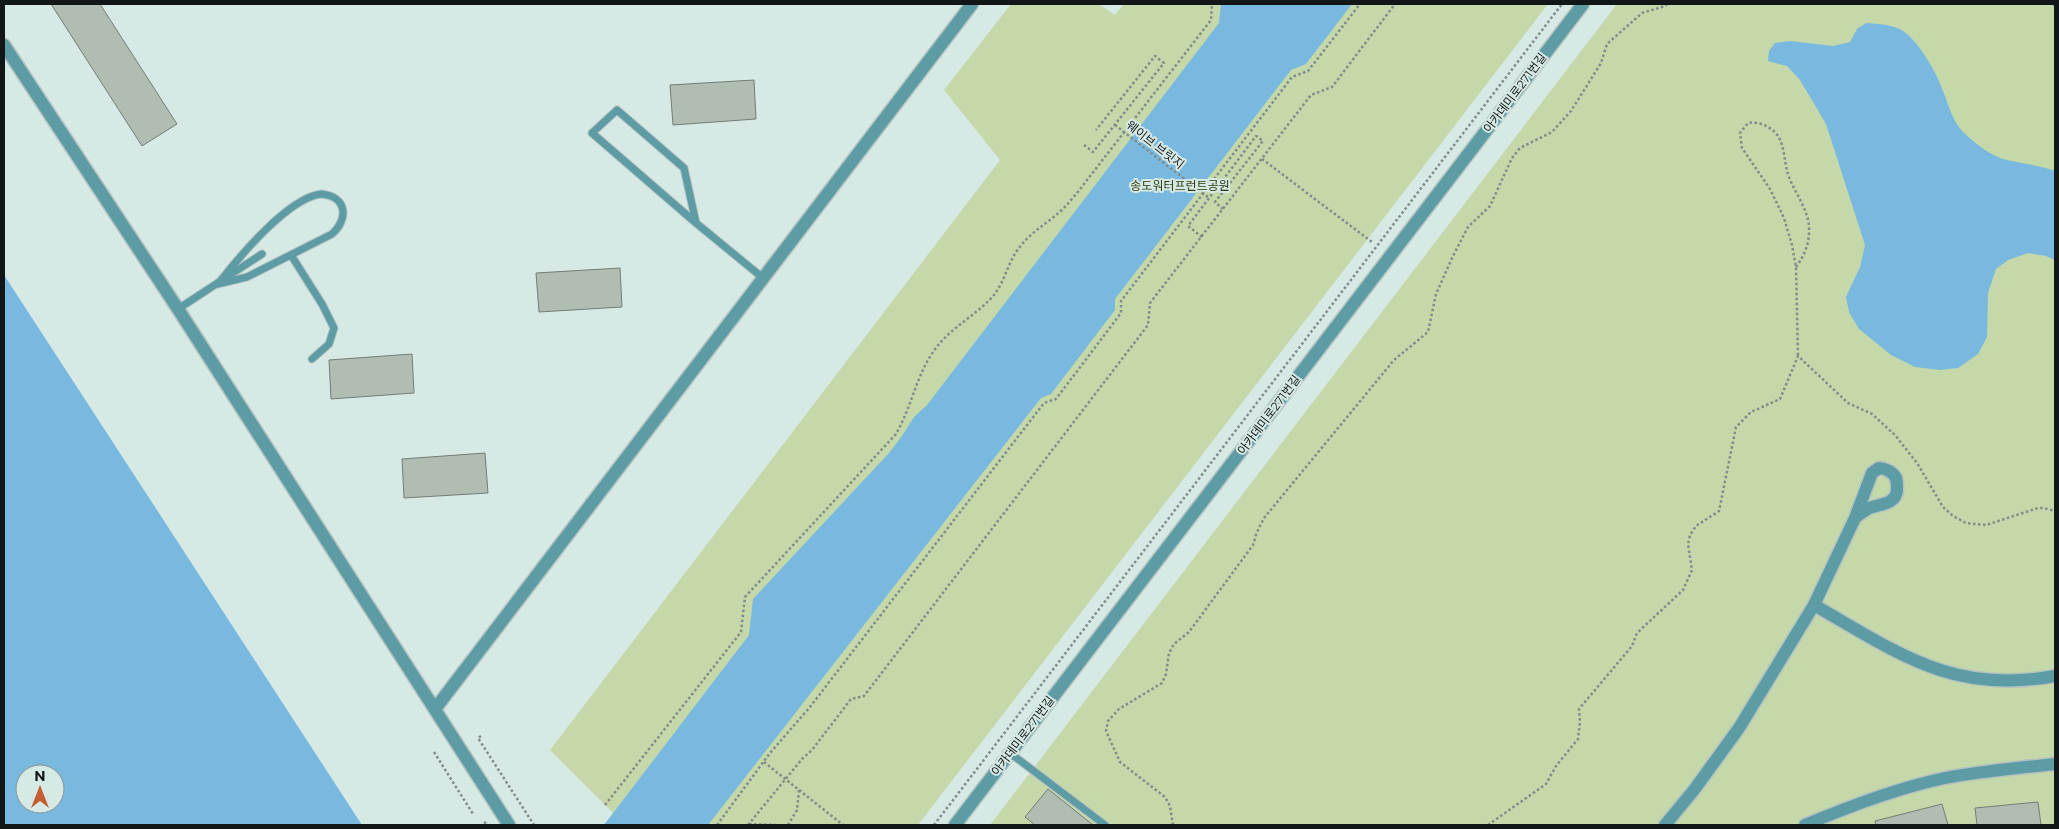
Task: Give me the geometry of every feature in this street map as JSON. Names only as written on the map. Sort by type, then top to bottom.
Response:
[{"type":"street","points":[[434,709],[972,4]]},
{"type":"street","name":"아카데미로271번길","points":[[955,825],[1583,4]]},
{"type":"street","points":[[4,45],[178,309],[509,825]]},
{"type":"street","points":[[1669,823],[1739,728],[1814,605],[1855,518]]},
{"type":"street","points":[[1814,605],[1904,656],[1937,670],[1968,678],[1995,681],[2026,680],[2055,676]]},
{"type":"street","points":[[1805,825],[1877,796],[1913,786],[1946,778],[2055,764]]},
{"type":"lane","points":[[696,223],[684,168],[617,110],[592,133],[696,223],[763,278]]},
{"type":"lane","points":[[321,194],[330,194],[337,198],[342,205],[343,213],[339,227],[332,234],[247,277],[218,284],[246,250],[302,200],[321,194]]},
{"type":"lane","points":[[178,309],[262,254]]},
{"type":"lane","points":[[291,254],[322,304],[334,328],[329,344],[312,359]]},
{"type":"lane","points":[[1010,753],[1105,825]]},
{"type":"path","points":[[605,805],[741,632],[745,597],[896,434],[907,414],[921,373],[933,351],[949,334],[978,311],[995,294],[1012,258],[1024,242],[1057,215],[1077,193],[1211,20],[1212,4]]},
{"type":"path","points":[[717,825],[1044,403],[1056,399],[1121,313],[1121,301],[1292,77],[1308,71],[1360,4]]},
{"type":"path","points":[[749,824],[802,758],[812,750],[851,700],[864,696],[1148,325],[1150,303],[1311,95],[1332,87],[1395,4]]},
{"type":"path","points":[[934,825],[1562,4]]},
{"type":"path","points":[[1173,825],[1170,806],[1165,798],[1120,762],[1106,731],[1108,721],[1119,710],[1162,683],[1166,674],[1169,653],[1174,644],[1189,632],[1253,545],[1264,518],[1394,360],[1428,332],[1436,294],[1452,256],[1468,227],[1478,215],[1490,206],[1512,158],[1520,148],[1552,132],[1571,111],[1601,63],[1607,44],[1642,13],[1667,4]]},
{"type":"path","points":[[1084,145],[1093,152],[1164,64],[1155,56],[1096,130]]},
{"type":"path","points":[[1488,825],[1546,784],[1556,766],[1578,739],[1579,710],[1632,646],[1637,633],[1683,590],[1692,570],[1688,544],[1690,535],[1696,526],[1713,517],[1719,511],[1736,428],[1751,412],[1780,399],[1798,356],[1796,267],[1792,245],[1784,218],[1770,189],[1748,161],[1742,148],[1740,133],[1748,123],[1756,122],[1767,127],[1778,136],[1783,149],[1788,176],[1807,217],[1809,230],[1807,245],[1803,257],[1796,267]]},
{"type":"path","name":"웨이브 브릿지","points":[[1114,125],[1209,198]]},
{"type":"path","points":[[1202,237],[1188,226],[1256,136],[1263,141],[1215,202],[1223,209]]},
{"type":"path","points":[[1262,159],[1372,242]]},
{"type":"path","points":[[1798,356],[1848,403],[1872,414],[1895,435],[1917,463],[1943,507],[1966,524],[1986,525],[2038,508],[2055,511]]},
{"type":"path","points":[[481,736],[478,738],[534,825]]},
{"type":"path","points":[[434,752],[474,814]]},
{"type":"path","points":[[764,762],[843,825]]},
{"type":"path","points":[[788,825],[797,810],[799,790]]},
{"type":"path","points":[[484,822],[488,825]]},
{"type":"path","points":[[749,824],[777,825]]},
{"type":"green space","name":"송도워터프런트공원","points":[[1011,4],[1099,4],[1115,15],[1124,4],[1548,4],[918,825],[604,825],[613,813],[550,750],[1000,160],[944,90]]},
{"type":"green space","points":[[1617,4],[2055,4],[2055,825],[990,825]]},
{"type":"water","points":[[1221,4],[1352,4],[1306,64],[1291,70],[1115,299],[1115,310],[1051,394],[1041,398],[708,825],[604,825],[749,635],[753,599],[889,453],[914,417],[927,405],[1219,23]]},
{"type":"water","points":[[1866,23],[1895,27],[1903,31],[1915,42],[1927,58],[1957,125],[1974,142],[2001,158],[2055,171],[2055,260],[2046,256],[2028,253],[2008,260],[1996,269],[1988,293],[1987,337],[1978,354],[1958,368],[1940,370],[1915,367],[1891,355],[1859,329],[1849,312],[1846,297],[1860,267],[1865,245],[1826,124],[1800,80],[1787,66],[1768,61],[1769,51],[1775,43],[1790,41],[1833,46],[1850,42],[1857,29]]},
{"type":"water","points":[[4,275],[362,825],[4,825]]},
{"type":"building","points":[[51,4],[100,4],[177,124],[142,146]]},
{"type":"building","points":[[754,80],[756,119],[673,125],[670,85]]},
{"type":"building","points":[[620,268],[622,307],[539,312],[536,273]]},
{"type":"building","points":[[412,354],[414,393],[331,399],[329,360]]},
{"type":"building","points":[[485,453],[488,493],[404,498],[402,459]]},
{"type":"building","points":[[1048,789],[1093,825],[1035,825],[1025,817]]},
{"type":"building","points":[[2038,802],[2041,825],[1977,825],[1975,808]]},
{"type":"building","points":[[1942,804],[1948,825],[1876,825],[1875,821]]}]
